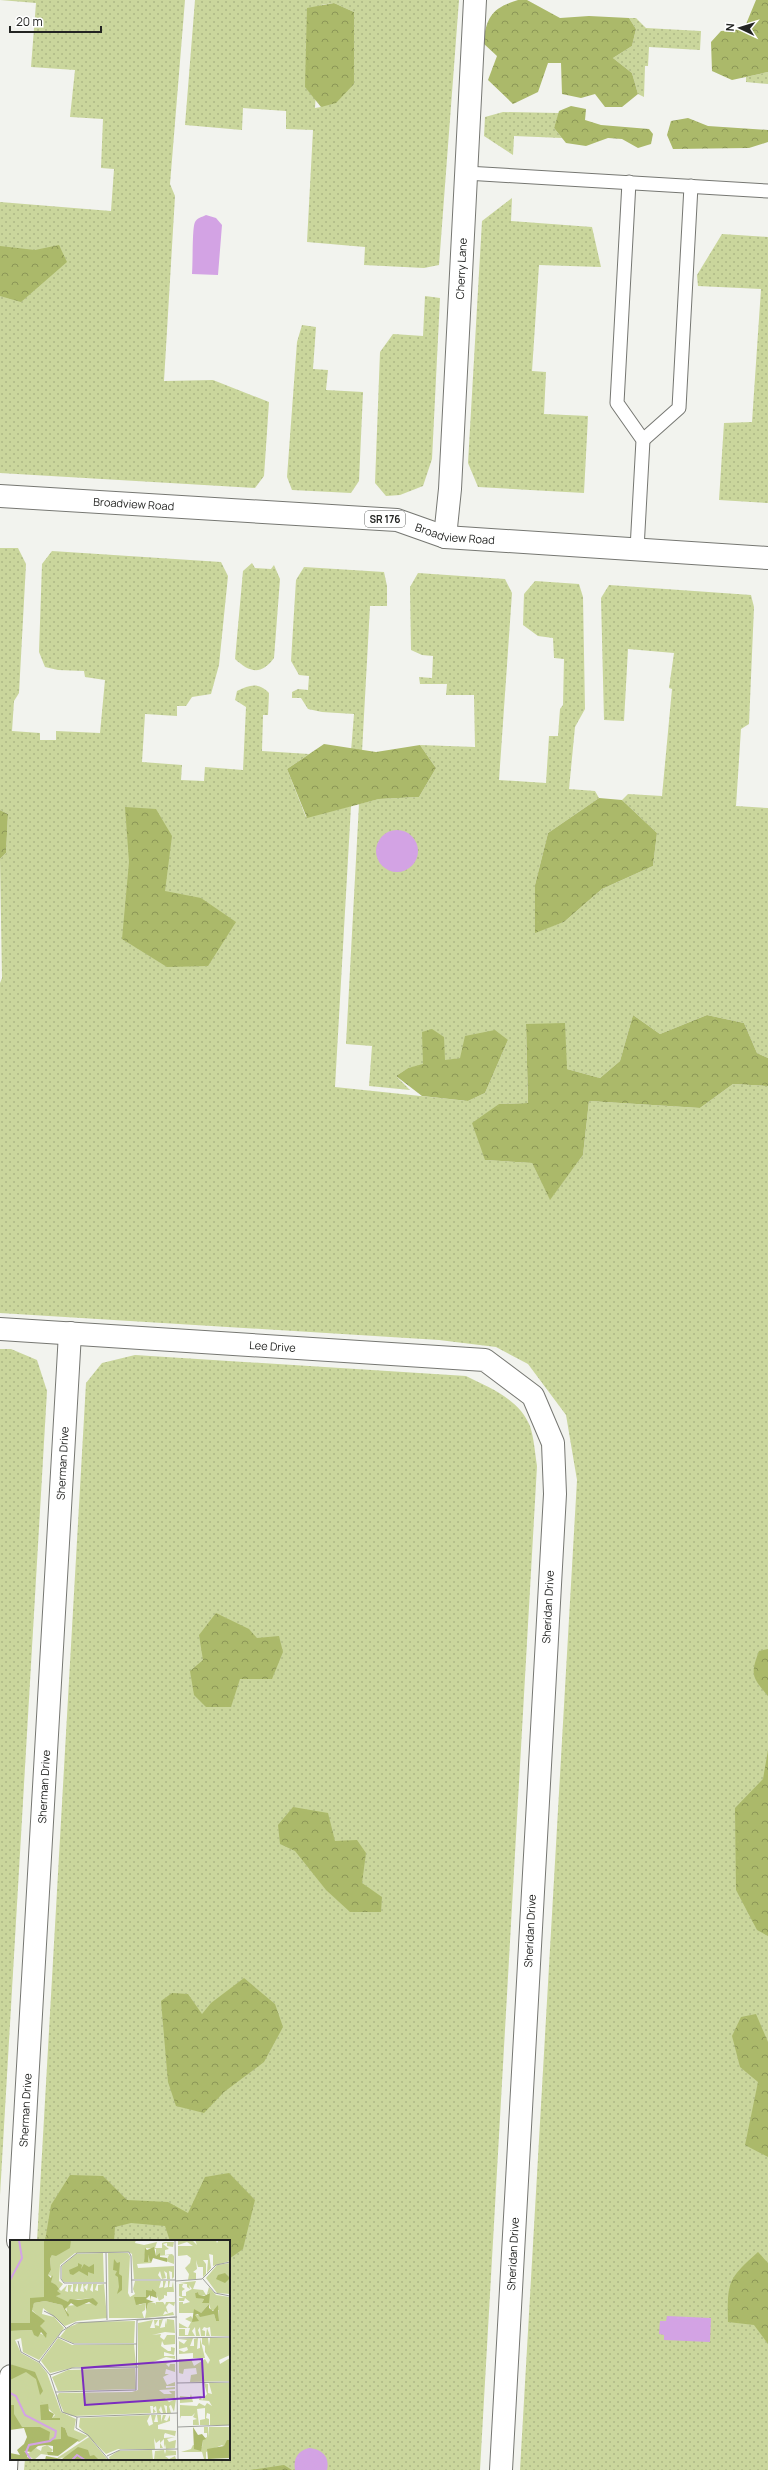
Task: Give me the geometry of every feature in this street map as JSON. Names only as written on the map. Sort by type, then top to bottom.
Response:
[{"type":"street","name":"Cherry Lane","points":[[446,537],[450,489],[476,0]]},
{"type":"street","name":"Broadview Road","points":[[0,496],[397,520],[446,537],[768,558]]},
{"type":"street","name":"Lee Drive","points":[[0,1329],[485,1360],[533,1396]]},
{"type":"street","name":"Sherman Drive","points":[[18,2240],[70,1333]]},
{"type":"street","name":"Sheridan Drive","points":[[501,2470],[554,1494],[553,1442],[533,1396]]},
{"type":"street","points":[[6,2470],[10,2395]]},
{"type":"lane","points":[[466,173],[768,191]]},
{"type":"lane","points":[[629,182],[617,404],[644,440],[637,549]]},
{"type":"lane","points":[[644,440],[679,408],[691,186]]},
{"type":"green space","points":[[0,0],[185,0],[170,184],[175,196],[164,381],[213,380],[269,402],[264,476],[255,488],[0,473],[0,202],[111,211],[114,169],[101,168],[103,119],[70,117],[75,70],[31,67],[36,3]]},
{"type":"green space","points":[[195,0],[459,0],[439,265],[424,268],[364,265],[365,247],[307,242],[313,130],[286,129],[286,111],[243,108],[242,130],[185,125]],"holes":[[[334,3],[354,12],[354,84],[321,107],[315,108],[321,5]]]},
{"type":"green space","points":[[518,0],[527,0],[560,18],[589,16],[629,18],[636,29],[632,46],[613,58],[632,73],[638,94],[622,107],[605,107],[595,94],[581,98],[562,94],[561,63],[548,63],[538,92],[513,104],[488,80],[497,56],[483,43],[486,26],[492,14],[502,6]]},
{"type":"green space","points":[[756,0],[768,0],[768,72],[732,80],[712,71],[711,42],[721,31],[744,29]]},
{"type":"green space","points":[[334,3],[354,12],[354,84],[336,103],[321,107],[305,87],[307,8]]},
{"type":"green space","points":[[629,18],[636,18],[646,28],[701,31],[700,50],[649,47],[648,66],[645,66],[644,97],[638,94],[632,73],[613,58],[632,46],[636,29]]},
{"type":"green space","points":[[768,72],[768,84],[746,82],[746,77]]},
{"type":"green space","points":[[571,106],[586,109],[585,120],[601,125],[649,129],[653,134],[651,144],[638,148],[622,139],[608,138],[586,146],[566,143],[554,128],[559,111]]},
{"type":"green space","points":[[503,112],[559,113],[554,128],[562,138],[514,136],[513,155],[484,136],[485,117]]},
{"type":"green space","points":[[688,118],[708,126],[768,130],[768,142],[749,148],[673,149],[667,135],[671,121]]},
{"type":"green space","points":[[512,198],[511,221],[592,227],[601,267],[539,265],[532,371],[546,372],[544,414],[588,416],[584,493],[478,487],[468,463],[482,221]]},
{"type":"green space","points":[[722,234],[768,237],[768,503],[719,500],[724,423],[752,422],[761,289],[698,286],[697,275]]},
{"type":"green space","points":[[59,245],[67,262],[21,302],[0,296],[0,246],[35,250]]},
{"type":"green space","points":[[425,296],[440,298],[432,459],[423,486],[400,495],[386,496],[375,483],[380,352],[393,334],[423,336]]},
{"type":"green space","points":[[302,325],[316,327],[313,369],[328,370],[326,390],[363,392],[359,481],[351,493],[292,490],[287,477],[297,342]]},
{"type":"green space","points":[[0,548],[18,548],[26,564],[19,693],[14,701],[12,731],[40,733],[40,740],[56,740],[56,731],[100,733],[105,680],[85,677],[84,671],[58,670],[45,667],[39,652],[42,564],[52,551],[221,562],[228,576],[219,665],[211,694],[192,697],[186,706],[177,706],[177,716],[145,714],[142,762],[182,765],[181,780],[204,781],[205,767],[243,770],[246,707],[235,700],[237,691],[250,686],[257,686],[269,693],[268,715],[263,715],[262,751],[309,754],[287,769],[306,817],[351,806],[335,1087],[468,1101],[485,1093],[508,1040],[460,1058],[408,1068],[396,1076],[410,1090],[369,1086],[372,1046],[346,1044],[359,804],[379,799],[419,797],[436,768],[420,745],[475,747],[474,695],[446,695],[447,684],[420,684],[419,677],[432,678],[433,656],[422,655],[411,650],[410,587],[418,573],[505,579],[512,593],[499,780],[546,783],[549,736],[558,736],[560,709],[563,705],[564,659],[554,658],[553,638],[538,636],[523,625],[524,594],[535,581],[579,584],[583,597],[585,709],[575,727],[569,789],[595,791],[599,798],[548,833],[535,885],[535,932],[564,922],[602,889],[653,866],[657,833],[622,800],[628,794],[662,796],[672,689],[669,688],[674,653],[628,649],[624,721],[604,720],[601,598],[609,585],[751,595],[754,607],[749,724],[741,729],[736,806],[768,808],[768,1058],[757,1053],[744,1023],[707,1015],[660,1034],[633,1015],[620,1061],[600,1078],[567,1069],[526,1025],[528,1103],[499,1104],[485,1160],[532,1163],[550,1199],[583,1155],[589,1101],[700,1108],[733,1084],[768,1086],[768,2470],[520,2470],[577,1480],[566,1415],[528,1364],[496,1347],[439,1340],[0,1313],[0,983],[2,978],[0,859],[6,853],[8,814],[0,810]]},
{"type":"green space","points":[[252,563],[255,568],[271,569],[274,565],[280,579],[274,658],[269,664],[260,670],[245,667],[235,659],[243,571]]},
{"type":"green space","points":[[304,567],[384,572],[387,586],[387,606],[370,606],[362,752],[351,751],[354,714],[322,712],[308,709],[301,698],[292,698],[292,692],[298,689],[308,690],[309,676],[299,675],[291,661],[296,580]]},
{"type":"green space","points":[[324,744],[376,752],[420,745],[436,768],[419,797],[379,799],[307,818],[287,769]]},
{"type":"green space","points":[[599,798],[622,800],[657,833],[653,866],[602,889],[564,922],[535,933],[535,885],[548,833]]},
{"type":"green space","points":[[125,807],[156,809],[172,836],[165,891],[201,898],[236,922],[208,966],[167,967],[122,939],[129,862]]},
{"type":"green space","points":[[0,810],[8,814],[6,853],[0,859]]},
{"type":"green space","points":[[633,1015],[660,1034],[707,1015],[744,1023],[757,1053],[768,1058],[768,1086],[733,1084],[700,1108],[589,1101],[583,1155],[550,1200],[532,1163],[485,1160],[472,1123],[499,1104],[528,1103],[526,1024],[565,1023],[567,1069],[600,1078],[620,1061]]},
{"type":"green space","points":[[432,1029],[444,1037],[445,1060],[460,1058],[465,1036],[495,1030],[508,1040],[485,1093],[468,1101],[422,1096],[396,1076],[408,1068],[423,1064],[422,1032]]},
{"type":"green space","points":[[0,1349],[11,1349],[37,1360],[47,1391],[0,2195]]},
{"type":"green space","points":[[135,1355],[466,1376],[503,1395],[511,1401],[519,1408],[530,1426],[537,1466],[480,2470],[24,2470],[25,2460],[230,2460],[230,2240],[37,2240],[86,1383],[102,1363]]},
{"type":"green space","points":[[216,1613],[249,1629],[257,1638],[279,1636],[283,1652],[272,1679],[240,1679],[231,1707],[206,1707],[194,1695],[190,1671],[203,1660],[199,1635]]},
{"type":"green space","points":[[768,1649],[768,1696],[756,1680],[754,1675],[754,1665],[759,1651]]},
{"type":"green space","points":[[768,1750],[768,1936],[757,1930],[736,1890],[735,1808],[763,1779]]},
{"type":"green space","points":[[293,1807],[328,1813],[335,1841],[357,1840],[366,1853],[362,1883],[382,1897],[381,1912],[350,1912],[326,1890],[295,1851],[280,1844],[278,1825]]},
{"type":"green space","points":[[244,1978],[275,2004],[283,2027],[264,2062],[224,2092],[204,2113],[176,2106],[168,2082],[161,2001],[172,1993],[188,1994],[202,2014],[211,2003]]},
{"type":"green space","points":[[756,2014],[768,2042],[768,2157],[745,2145],[758,2082],[740,2067],[732,2036],[741,2017]]},
{"type":"green space","points":[[229,2173],[255,2200],[243,2249],[230,2258],[230,2240],[170,2240],[165,2226],[131,2223],[115,2227],[114,2240],[45,2240],[51,2205],[70,2175],[103,2176],[127,2200],[168,2202],[188,2213],[205,2177]]},
{"type":"green space","points":[[758,2252],[768,2263],[768,2344],[754,2325],[728,2322],[728,2298],[731,2282],[735,2275]]},
{"type":"green space","points":[[284,2465],[292,2470],[250,2470]]},
{"type":"shaded area","points":[[206,215],[216,218],[222,225],[218,275],[192,274],[194,226],[197,220]]},
{"type":"shaded area","points":[[397,830],[412,836],[418,851],[412,866],[397,872],[382,866],[376,851],[382,836]]},
{"type":"shaded area","points":[[667,2316],[711,2318],[710,2342],[664,2340],[664,2335],[659,2334],[660,2321],[666,2321]]},
{"type":"shaded area","points":[[309,2448],[318,2450],[324,2454],[328,2465],[327,2470],[295,2470],[297,2456],[302,2451]]}]
